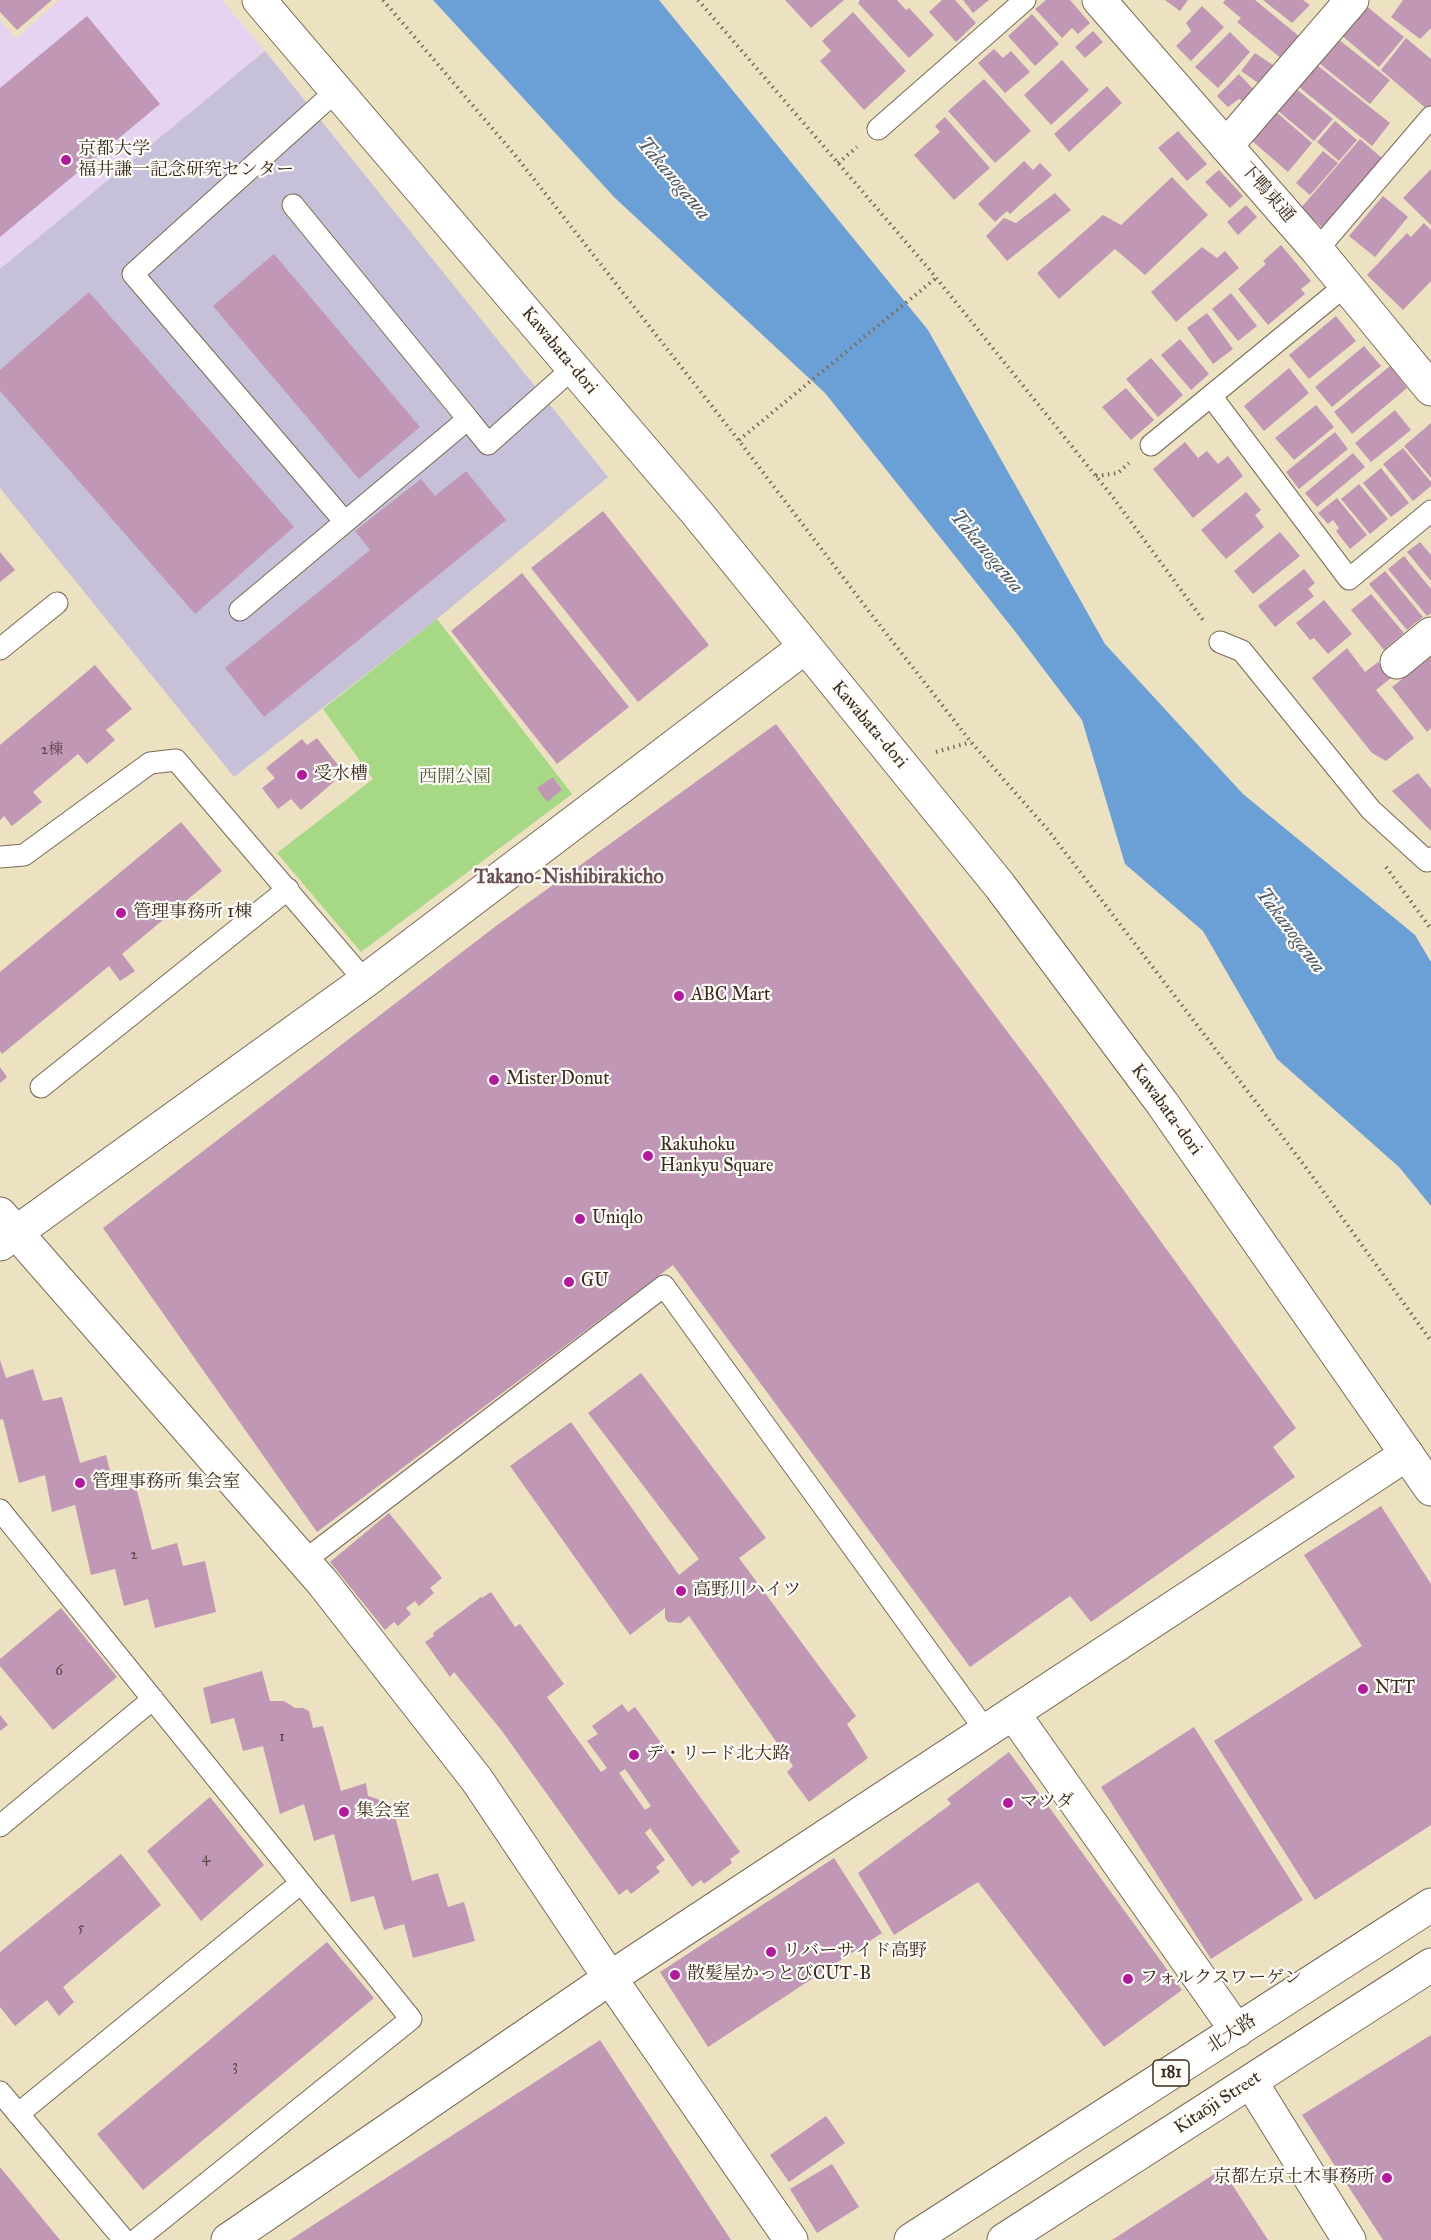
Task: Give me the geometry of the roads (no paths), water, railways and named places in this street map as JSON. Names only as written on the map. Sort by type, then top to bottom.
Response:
[{"type":"street","name":"Kawabata-dori","points":[[259,0],[697,513],[1000,886],[1169,1112],[1431,1489]]},
{"type":"street","name":"下鴨東通","points":[[1099,0],[1317,250],[1431,389]]},
{"type":"street","points":[[1226,146],[1352,0]]},
{"type":"street","points":[[1397,662],[1431,634]]},
{"type":"street","points":[[791,2240],[477,1780],[304,1561],[5,1230],[365,981],[805,647]]},
{"type":"street","points":[[228,2240],[610,1978],[1407,1454]]},
{"type":"street","points":[[1013,1713],[1237,2031]]},
{"type":"street","name":"北大路","points":[[911,2240],[1431,1905]]},
{"type":"street","name":"Kitaōji Street","points":[[1004,2240],[1431,1965]]},
{"type":"street","points":[[1251,2082],[1349,2240]]},
{"type":"lane","points":[[878,129],[1025,0]]},
{"type":"lane","points":[[336,91],[133,274],[345,522]]},
{"type":"lane","points":[[1317,250],[1431,117]]},
{"type":"lane","points":[[293,205],[488,444],[573,368]]},
{"type":"lane","points":[[1151,445],[1346,285]]},
{"type":"lane","points":[[1211,396],[1349,579],[1431,510]]},
{"type":"lane","points":[[240,610],[468,420]]},
{"type":"lane","points":[[0,650],[57,603]]},
{"type":"lane","points":[[1220,642],[1242,651],[1371,810],[1427,861],[1431,858]]},
{"type":"lane","points":[[0,857],[24,855],[150,763],[176,760],[365,981]]},
{"type":"lane","points":[[41,1087],[288,889]]},
{"type":"lane","points":[[304,1561],[664,1286],[986,1731]]},
{"type":"lane","points":[[2,1515],[411,2019],[136,2240]]},
{"type":"lane","points":[[0,1826],[153,1699]]},
{"type":"lane","points":[[18,2114],[301,1883]]},
{"type":"lane","points":[[0,2092],[124,2240]]},
{"type":"water","name":"Takanogawa","points":[[433,0],[659,0],[928,330],[1105,644],[1243,794],[1415,935],[1431,962],[1431,1206],[1399,1167],[1277,1059],[1203,931],[1125,864],[1082,720],[1014,630],[825,393],[615,198]]},
{"type":"place","name":"京都大学 福井謙一記念研究センター","points":[[66,160]]},
{"type":"place","name":"受水槽","points":[[302,775]]},
{"type":"place","name":"管理事務所 1棟","points":[[121,913]]},
{"type":"place","name":"ABC Mart","points":[[679,996]]},
{"type":"place","name":"Mister Donut","points":[[494,1080]]},
{"type":"place","name":"Rakuhoku Hankyu Square","points":[[648,1156]]},
{"type":"place","name":"Uniqlo","points":[[580,1219]]},
{"type":"place","name":"GU","points":[[569,1282]]},
{"type":"place","name":"管理事務所 集会室","points":[[80,1483]]},
{"type":"place","name":"高野川ハイツ","points":[[681,1591]]},
{"type":"place","name":"NTT","points":[[1363,1689]]},
{"type":"place","name":"デ・リード北大路","points":[[634,1755]]},
{"type":"place","name":"マツダ","points":[[1008,1803]]},
{"type":"place","name":"集会室","points":[[344,1812]]},
{"type":"place","name":"リバーサイド高野","points":[[771,1952]]},
{"type":"place","name":"散髪屋かっとびCUT-B","points":[[675,1975]]},
{"type":"place","name":"フォルクスワーゲン","points":[[1128,1979]]},
{"type":"place","name":"京都左京土木事務所","points":[[1387,2178]]},
{"type":"district","name":"Takano-Nishibirakicho","points":[[569,878]]},
{"type":"park label","name":"西開公園","points":[[455,778]]}]
